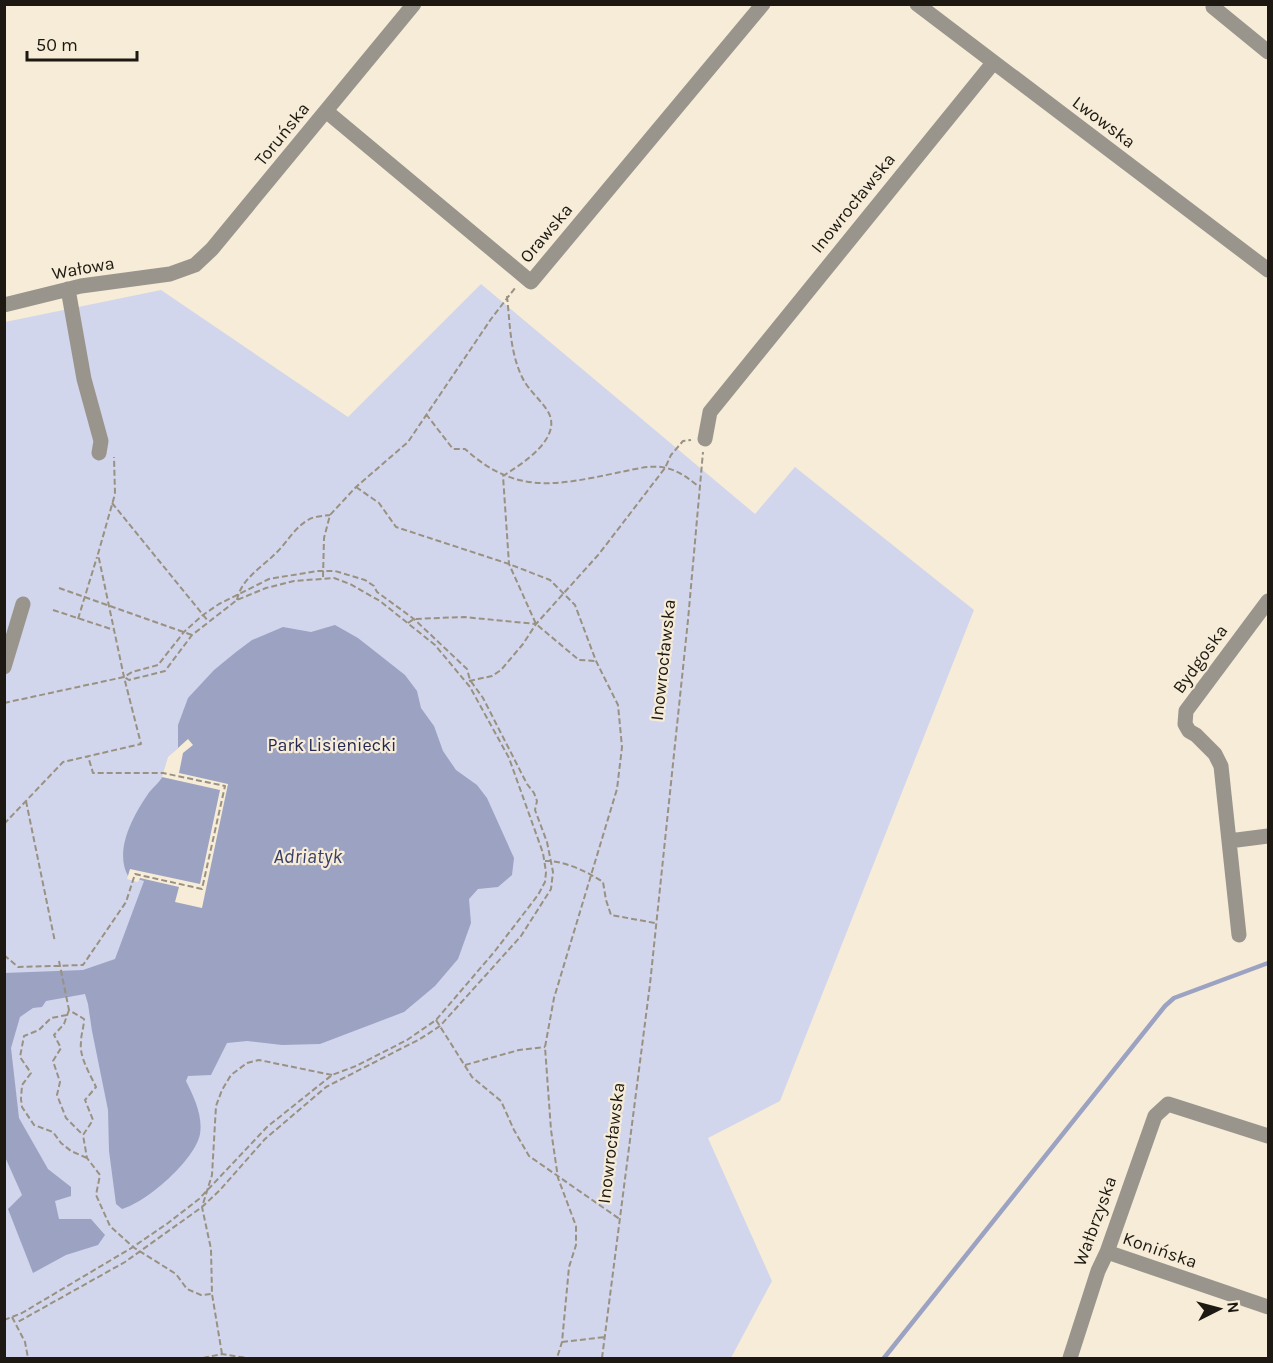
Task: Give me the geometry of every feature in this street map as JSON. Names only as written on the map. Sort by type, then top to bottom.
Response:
[{"type":"street","name":"Toruńska","points":[[170,274],[195,265],[212,249],[414,4]]},
{"type":"street","name":"Orawska","points":[[326,111],[531,282],[763,4]]},
{"type":"street","name":"Lwowska","points":[[917,4],[1269,270]]},
{"type":"street","points":[[1213,7],[1269,52]]},
{"type":"street","name":"Inowrocławska","points":[[705,439],[710,412],[993,63]]},
{"type":"street","name":"Wałowa","points":[[4,304],[68,289],[170,274]]},
{"type":"street","points":[[68,289],[82,386],[106,452]]},
{"type":"street","name":"Bydgoska","points":[[1239,935],[1221,766],[1215,754],[1189,731],[1185,724],[1186,711],[1269,601]]},
{"type":"street","points":[[4,667],[23,604]]},
{"type":"street","points":[[1229,841],[1269,836]]},
{"type":"street","name":"Wałbrzyska","points":[[1070,1359],[1098,1271],[1107,1252],[1155,1116],[1168,1104],[1269,1136]]},
{"type":"street","name":"Konińska","points":[[1107,1252],[1269,1306]]},
{"type":"path","points":[[323,578],[324,538],[330,515],[356,487],[408,442],[507,296],[525,277]]},
{"type":"path","points":[[503,476],[543,446],[551,427],[549,412],[523,380],[513,355],[507,296]]},
{"type":"path","points":[[426,414],[453,449],[465,449],[503,476],[538,484],[578,481],[640,468],[665,468],[683,474],[699,487]]},
{"type":"path","points":[[466,683],[470,680],[492,676],[501,670],[536,624],[599,554],[665,468],[671,455],[682,441],[705,439]]},
{"type":"path","name":"Inowrocławska","points":[[602,1359],[621,1221],[656,923],[705,439]]},
{"type":"path","points":[[78,619],[115,494],[106,452]]},
{"type":"path","points":[[503,476],[509,564],[536,624],[579,660],[597,661]]},
{"type":"path","points":[[356,487],[379,503],[396,527],[550,580],[575,605],[597,661],[618,705],[622,747],[617,789],[554,998],[545,1047],[550,1119],[558,1178],[576,1226],[576,1245],[569,1267],[562,1342],[557,1359]]},
{"type":"path","points":[[112,503],[208,621]]},
{"type":"path","points":[[237,600],[252,573],[277,553],[292,534],[308,520],[330,515]]},
{"type":"path","points":[[4,824],[63,762],[141,744],[98,554]]},
{"type":"path","points":[[4,703],[124,677],[132,672],[158,665],[184,632],[203,615],[269,579],[335,571],[365,580],[434,636],[467,669],[470,680],[483,698],[526,784],[534,793],[537,801],[535,810],[553,872],[551,889],[521,936],[440,1026],[420,1039],[326,1087],[265,1139],[202,1207],[141,1252],[16,1323]]},
{"type":"path","points":[[4,1320],[22,1313],[133,1247],[168,1223],[208,1190],[267,1127],[332,1075],[356,1066],[407,1040],[436,1020],[495,951],[538,896],[545,882],[545,861],[509,758],[466,683],[435,645],[380,601],[350,584],[334,578],[323,578],[294,580],[266,588],[237,600],[208,621],[192,635],[165,671],[129,680],[124,677]]},
{"type":"path","points":[[59,588],[192,635]]},
{"type":"path","points":[[53,610],[114,630]]},
{"type":"path","points":[[408,623],[414,619],[464,617],[536,624]]},
{"type":"path","points":[[4,956],[18,967],[60,963],[83,964],[126,902],[135,874],[202,889],[225,786],[164,773],[93,773],[88,756]]},
{"type":"path","points":[[26,801],[56,942]]},
{"type":"path","points":[[545,861],[563,863],[603,882],[611,915],[656,923]]},
{"type":"path","points":[[60,963],[69,1010],[64,1024],[54,1035],[60,1048],[53,1061],[60,1082],[57,1095],[66,1118],[83,1135],[87,1158],[100,1175],[96,1195],[110,1226],[133,1247],[176,1274],[187,1289],[201,1295],[212,1294]]},
{"type":"path","points":[[69,1010],[84,1018],[83,1035],[80,1040],[81,1053],[96,1088],[85,1100],[93,1120],[83,1135]]},
{"type":"path","points":[[67,1015],[51,1018],[39,1030],[24,1036],[20,1057],[31,1073],[22,1085],[22,1107],[34,1125],[53,1132],[71,1151],[87,1158]]},
{"type":"path","points":[[436,1020],[472,1077],[501,1101],[529,1156],[621,1221]]},
{"type":"path","points":[[465,1065],[519,1050],[545,1047]]},
{"type":"path","points":[[222,1354],[212,1294],[211,1249],[202,1207],[212,1175],[216,1106],[222,1090],[231,1075],[247,1063],[259,1060],[332,1075]]},
{"type":"path","points":[[12,1317],[25,1342],[28,1358]]},
{"type":"path","points":[[562,1342],[605,1337]]},
{"type":"path","points":[[203,1359],[222,1354],[247,1359]]},
{"type":"green space","name":"Park Lisieniecki","points":[[481,284],[755,514],[795,467],[974,610],[780,1101],[708,1138],[772,1281],[731,1358],[5,1358],[5,322],[161,290],[348,417]]},
{"type":"water","name":"Adriatyk","points":[[335,625],[358,638],[405,675],[417,691],[421,708],[434,726],[443,751],[456,770],[477,785],[487,798],[514,858],[512,875],[498,887],[478,889],[469,899],[471,923],[458,959],[435,986],[404,1012],[320,1044],[282,1045],[247,1041],[227,1043],[211,1075],[188,1076],[186,1081],[195,1100],[201,1127],[196,1144],[189,1156],[168,1179],[144,1198],[122,1209],[116,1204],[109,1151],[108,1110],[85,994],[46,1001],[42,1007],[33,1008],[20,1017],[11,1048],[19,1118],[48,1169],[71,1187],[71,1196],[55,1201],[59,1219],[91,1219],[105,1235],[98,1245],[66,1255],[33,1273],[8,1209],[22,1195],[5,1157],[4,973],[83,970],[115,959],[144,881],[128,876],[124,866],[124,844],[131,823],[142,803],[161,779],[169,758],[178,748],[178,725],[188,698],[214,670],[252,640],[283,627],[311,632]]},
{"type":"pier","points":[[188,739],[193,745],[183,753],[179,773],[228,784],[202,908],[175,902],[179,887],[140,878],[138,882],[127,879],[130,869],[200,884],[220,790],[162,777],[168,757]]},
{"type":"waterway","points":[[884,1358],[1165,1006],[1174,998],[1268,963]]}]
